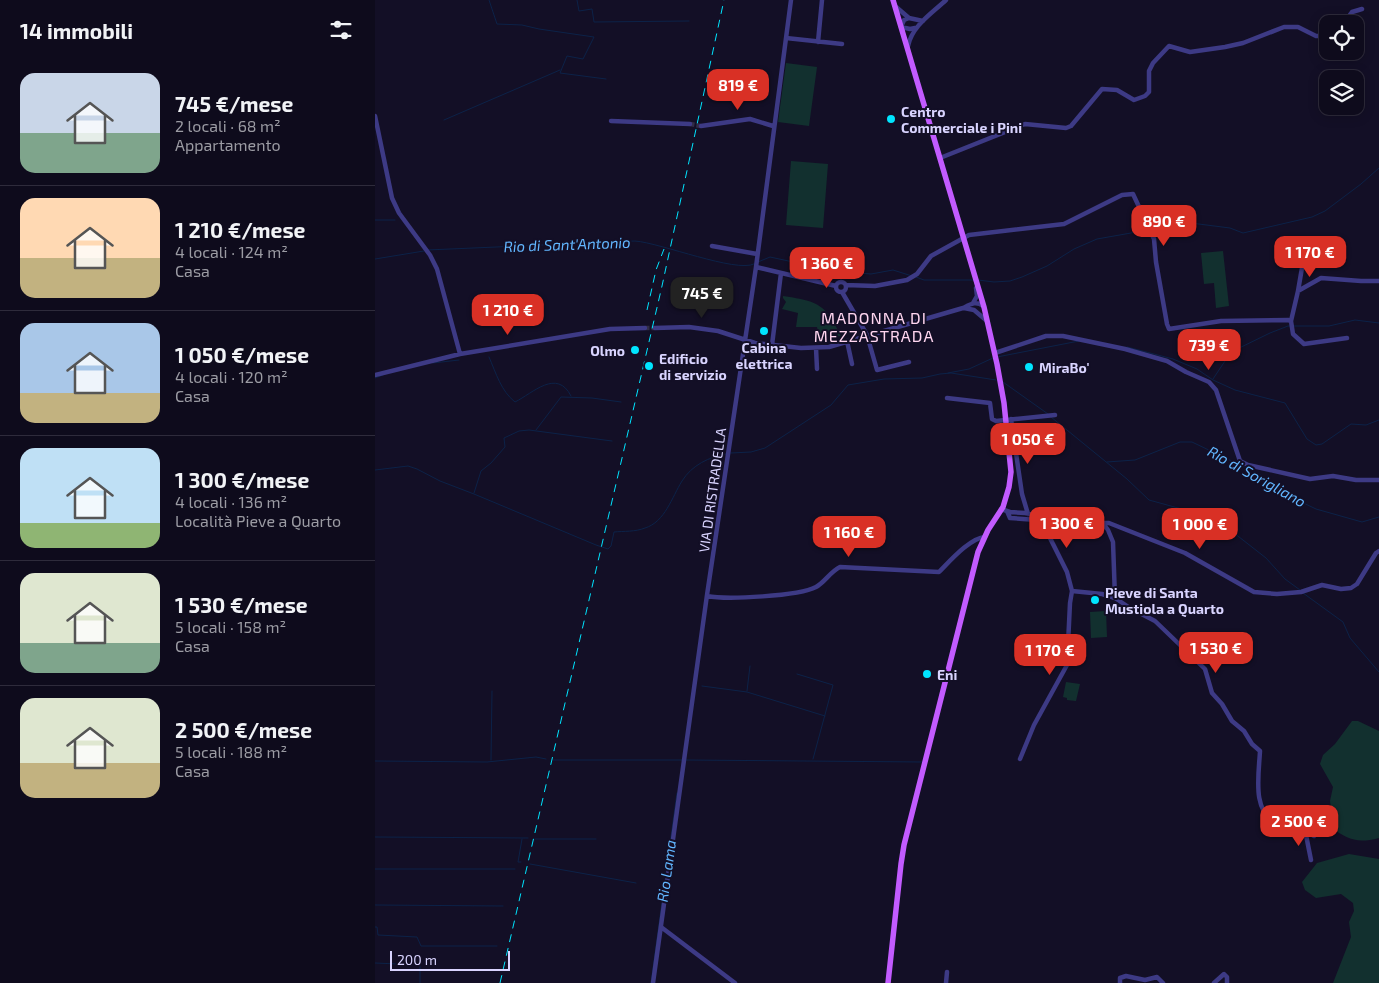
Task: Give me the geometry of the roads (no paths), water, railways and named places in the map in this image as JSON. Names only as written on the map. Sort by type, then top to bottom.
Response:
[{"type":"main road","points":[[888,983],[904,845],[978,552],[985,537],[1004,510],[1011,472],[1008,420],[988,322],[894,3]]},
{"type":"street","name":"VIA DI RISTRADELLA","points":[[653,983],[707,596],[756,267],[791,0]]},
{"type":"street","points":[[818,42],[822,0]]},
{"type":"street","points":[[907,48],[916,27],[946,0]]},
{"type":"street","points":[[894,3],[909,18],[923,21]]},
{"type":"street","points":[[1350,15],[1352,12],[1361,9]]},
{"type":"street","points":[[909,18],[904,20],[901,27],[910,29],[916,27]]},
{"type":"street","points":[[940,158],[1025,124],[1066,128],[1071,126],[1102,89],[1117,90],[1134,100],[1145,96],[1149,92],[1149,71],[1153,63],[1169,46],[1190,52],[1225,47],[1243,43],[1284,27],[1298,28],[1319,36]]},
{"type":"street","points":[[786,38],[842,44]]},
{"type":"street","points":[[375,116],[392,198],[399,213],[430,255],[437,269],[460,354]]},
{"type":"street","points":[[701,126],[750,119],[773,126]]},
{"type":"street","points":[[611,121],[690,124]]},
{"type":"street","points":[[836,286],[841,282],[846,285],[875,286],[910,279],[917,274],[931,256],[969,235],[1064,224],[1122,195],[1133,194],[1154,239],[1155,262],[1169,329],[1221,321],[1291,321]]},
{"type":"street","points":[[712,246],[757,254]]},
{"type":"street","points":[[1303,262],[1299,291],[1291,321],[1293,334],[1304,344],[1347,338]]},
{"type":"street","points":[[756,267],[836,286]]},
{"type":"street","points":[[772,345],[781,274]]},
{"type":"street","points":[[1299,291],[1321,278],[1379,281]]},
{"type":"street","points":[[973,303],[977,296],[977,284]]},
{"type":"street","points":[[842,292],[846,290],[846,285]]},
{"type":"street","points":[[836,286],[838,291],[842,292],[867,335],[877,370],[909,362]]},
{"type":"street","points":[[655,328],[689,327],[718,331],[755,343],[816,348],[963,308],[973,303],[980,303],[984,307],[975,310],[963,308]]},
{"type":"street","points":[[975,310],[988,322]]},
{"type":"street","points":[[375,375],[460,354],[610,329],[645,328]]},
{"type":"street","points":[[995,353],[1046,336],[1063,336],[1125,349],[1167,361],[1209,382],[1216,390],[1240,461],[1248,465],[1310,479],[1333,476],[1356,480],[1379,480]]},
{"type":"street","points":[[847,341],[852,364]]},
{"type":"street","points":[[816,348],[817,369]]},
{"type":"street","points":[[947,398],[989,403],[992,419],[1008,420],[1055,415]]},
{"type":"street","points":[[1008,420],[1015,441],[1022,494],[1028,514]]},
{"type":"street","points":[[1015,441],[1037,439]]},
{"type":"street","points":[[1004,510],[1082,523],[1109,523],[1185,553],[1253,592],[1277,594],[1301,592],[1322,584],[1341,589],[1351,588],[1357,584],[1379,551]]},
{"type":"street","points":[[1004,510],[1009,518],[1037,520],[1043,524],[1067,572],[1072,591],[1067,665],[1033,725],[1020,759]]},
{"type":"street","points":[[1102,522],[1113,542],[1115,598]]},
{"type":"street","points":[[707,596],[719,599],[784,594],[805,590],[816,587],[832,571],[840,567],[939,572],[973,541],[980,537],[985,537]]},
{"type":"street","points":[[1072,591],[1095,593],[1115,598],[1155,621],[1205,669],[1212,693],[1222,704],[1232,721],[1244,731],[1252,744],[1260,751],[1258,777],[1260,803],[1266,815],[1279,823],[1298,826],[1314,836]]},
{"type":"street","points":[[1305,830],[1311,860]]},
{"type":"street","points":[[661,927],[735,983]]},
{"type":"street","points":[[946,983],[947,972]]},
{"type":"street","points":[[1214,983],[1222,974],[1227,977],[1227,983]]},
{"type":"street","points":[[1120,983],[1120,978],[1126,976],[1140,980],[1157,977],[1163,983]]},
{"type":"waterway","points":[[489,0],[497,24],[522,25],[594,37],[583,59],[567,56],[560,73],[606,79]]},
{"type":"waterway","points":[[577,0],[579,11],[592,9],[594,22],[689,21]]},
{"type":"waterway","points":[[444,120],[560,70]]},
{"type":"waterway","name":"Rio di Sant'Antonio","points":[[978,280],[1010,281],[1047,266],[1074,249],[1097,239],[1131,233],[1151,225],[1183,222],[1230,228],[1243,233],[1312,217],[1325,211],[1379,168]]},
{"type":"waterway","points":[[375,220],[395,220]]},
{"type":"waterway","name":"Rio di Sant'Antonio","points":[[427,250],[635,241],[715,261],[745,266],[754,264]]},
{"type":"waterway","name":"Rio di Sant'Antonio","points":[[375,259],[424,251]]},
{"type":"waterway","name":"Rio di Sant'Antonio","points":[[758,262],[770,257],[835,271],[871,274],[893,270],[912,276]]},
{"type":"waterway","name":"Rio di Sant'Antonio","points":[[916,277],[924,280],[974,280]]},
{"type":"waterway","points":[[1213,379],[1231,352],[1288,326],[1329,326],[1355,320],[1379,323]]},
{"type":"waterway","points":[[997,357],[1079,341]]},
{"type":"waterway","points":[[1127,347],[1173,359],[1197,369],[1213,380],[1235,390],[1285,403],[1307,439],[1316,445],[1322,444],[1351,424],[1366,425],[1379,420]]},
{"type":"waterway","points":[[489,357],[502,387],[515,402],[537,389],[552,383],[559,384],[565,388],[571,396]]},
{"type":"waterway","points":[[948,373],[969,369],[993,358]]},
{"type":"waterway","points":[[433,363],[459,360]]},
{"type":"waterway","points":[[731,453],[751,452],[765,448],[831,405],[848,385],[884,379],[922,378],[951,373],[996,380]]},
{"type":"waterway","points":[[375,378],[383,375]]},
{"type":"waterway","points":[[1003,382],[1048,414]]},
{"type":"waterway","points":[[536,430],[561,397],[592,398],[621,402]]},
{"type":"waterway","points":[[1051,417],[1127,479],[1149,500],[1189,511],[1225,526],[1266,558],[1285,579],[1300,590]]},
{"type":"waterway","points":[[474,493],[481,471],[505,447],[504,438],[519,431],[529,430],[612,441]]},
{"type":"waterway","name":"Rio di Sorigliano","points":[[1107,462],[1135,460],[1180,442],[1192,442],[1259,474],[1291,497],[1316,509],[1362,522],[1379,517]]},
{"type":"waterway","points":[[375,470],[408,466],[417,469],[440,481],[608,549],[611,546],[614,532],[645,528],[658,520],[691,470],[713,457],[726,454]]},
{"type":"waterway","points":[[1303,593],[1343,622],[1350,638],[1379,672]]},
{"type":"waterway","points":[[747,691],[750,666]]},
{"type":"waterway","points":[[797,674],[833,685],[813,759]]},
{"type":"waterway","points":[[702,686],[747,692],[825,716]]},
{"type":"waterway","points":[[491,760],[492,691]]},
{"type":"waterway","points":[[375,761],[487,762],[536,757],[546,759]]},
{"type":"waterway","points":[[553,760],[682,760]]},
{"type":"waterway","points":[[686,760],[922,762]]},
{"type":"waterway","name":"Rio Lama","points":[[651,983],[677,793]]},
{"type":"waterway","points":[[375,837],[528,838]]},
{"type":"waterway","points":[[521,862],[518,862],[522,839]]},
{"type":"waterway","points":[[535,839],[596,839]]},
{"type":"waterway","points":[[530,864],[636,883]]},
{"type":"waterway","points":[[375,869],[515,869]]},
{"type":"waterway","points":[[375,905],[503,906]]},
{"type":"waterway","points":[[375,927],[377,927],[378,935],[417,937],[421,946],[497,946]]},
{"type":"waterway","points":[[375,963],[420,965],[420,983]]},
{"type":"tunnel","points":[[690,124],[701,126]]},
{"type":"tunnel","points":[[645,328],[655,328]]},
{"type":"railway","points":[[500,983],[662,286],[724,0]]},
{"type":"railway","points":[[647,310],[656,270],[664,249]]},
{"type":"place","name":"Centro Commerciale i Pini","points":[[891,119]]},
{"type":"place","name":"Cabina elettrica","points":[[764,331]]},
{"type":"place","name":"Olmo","points":[[635,350]]},
{"type":"place","name":"Edificio di servizio","points":[[649,366]]},
{"type":"place","name":"MiraBo'","points":[[1029,367]]},
{"type":"place","name":"Pieve di Santa Mustiola a Quarto","points":[[1095,600]]},
{"type":"place","name":"Eni","points":[[927,674]]},
{"type":"district","name":"MADONNA DI MEZZASTRADA","points":[[874,326]]}]
